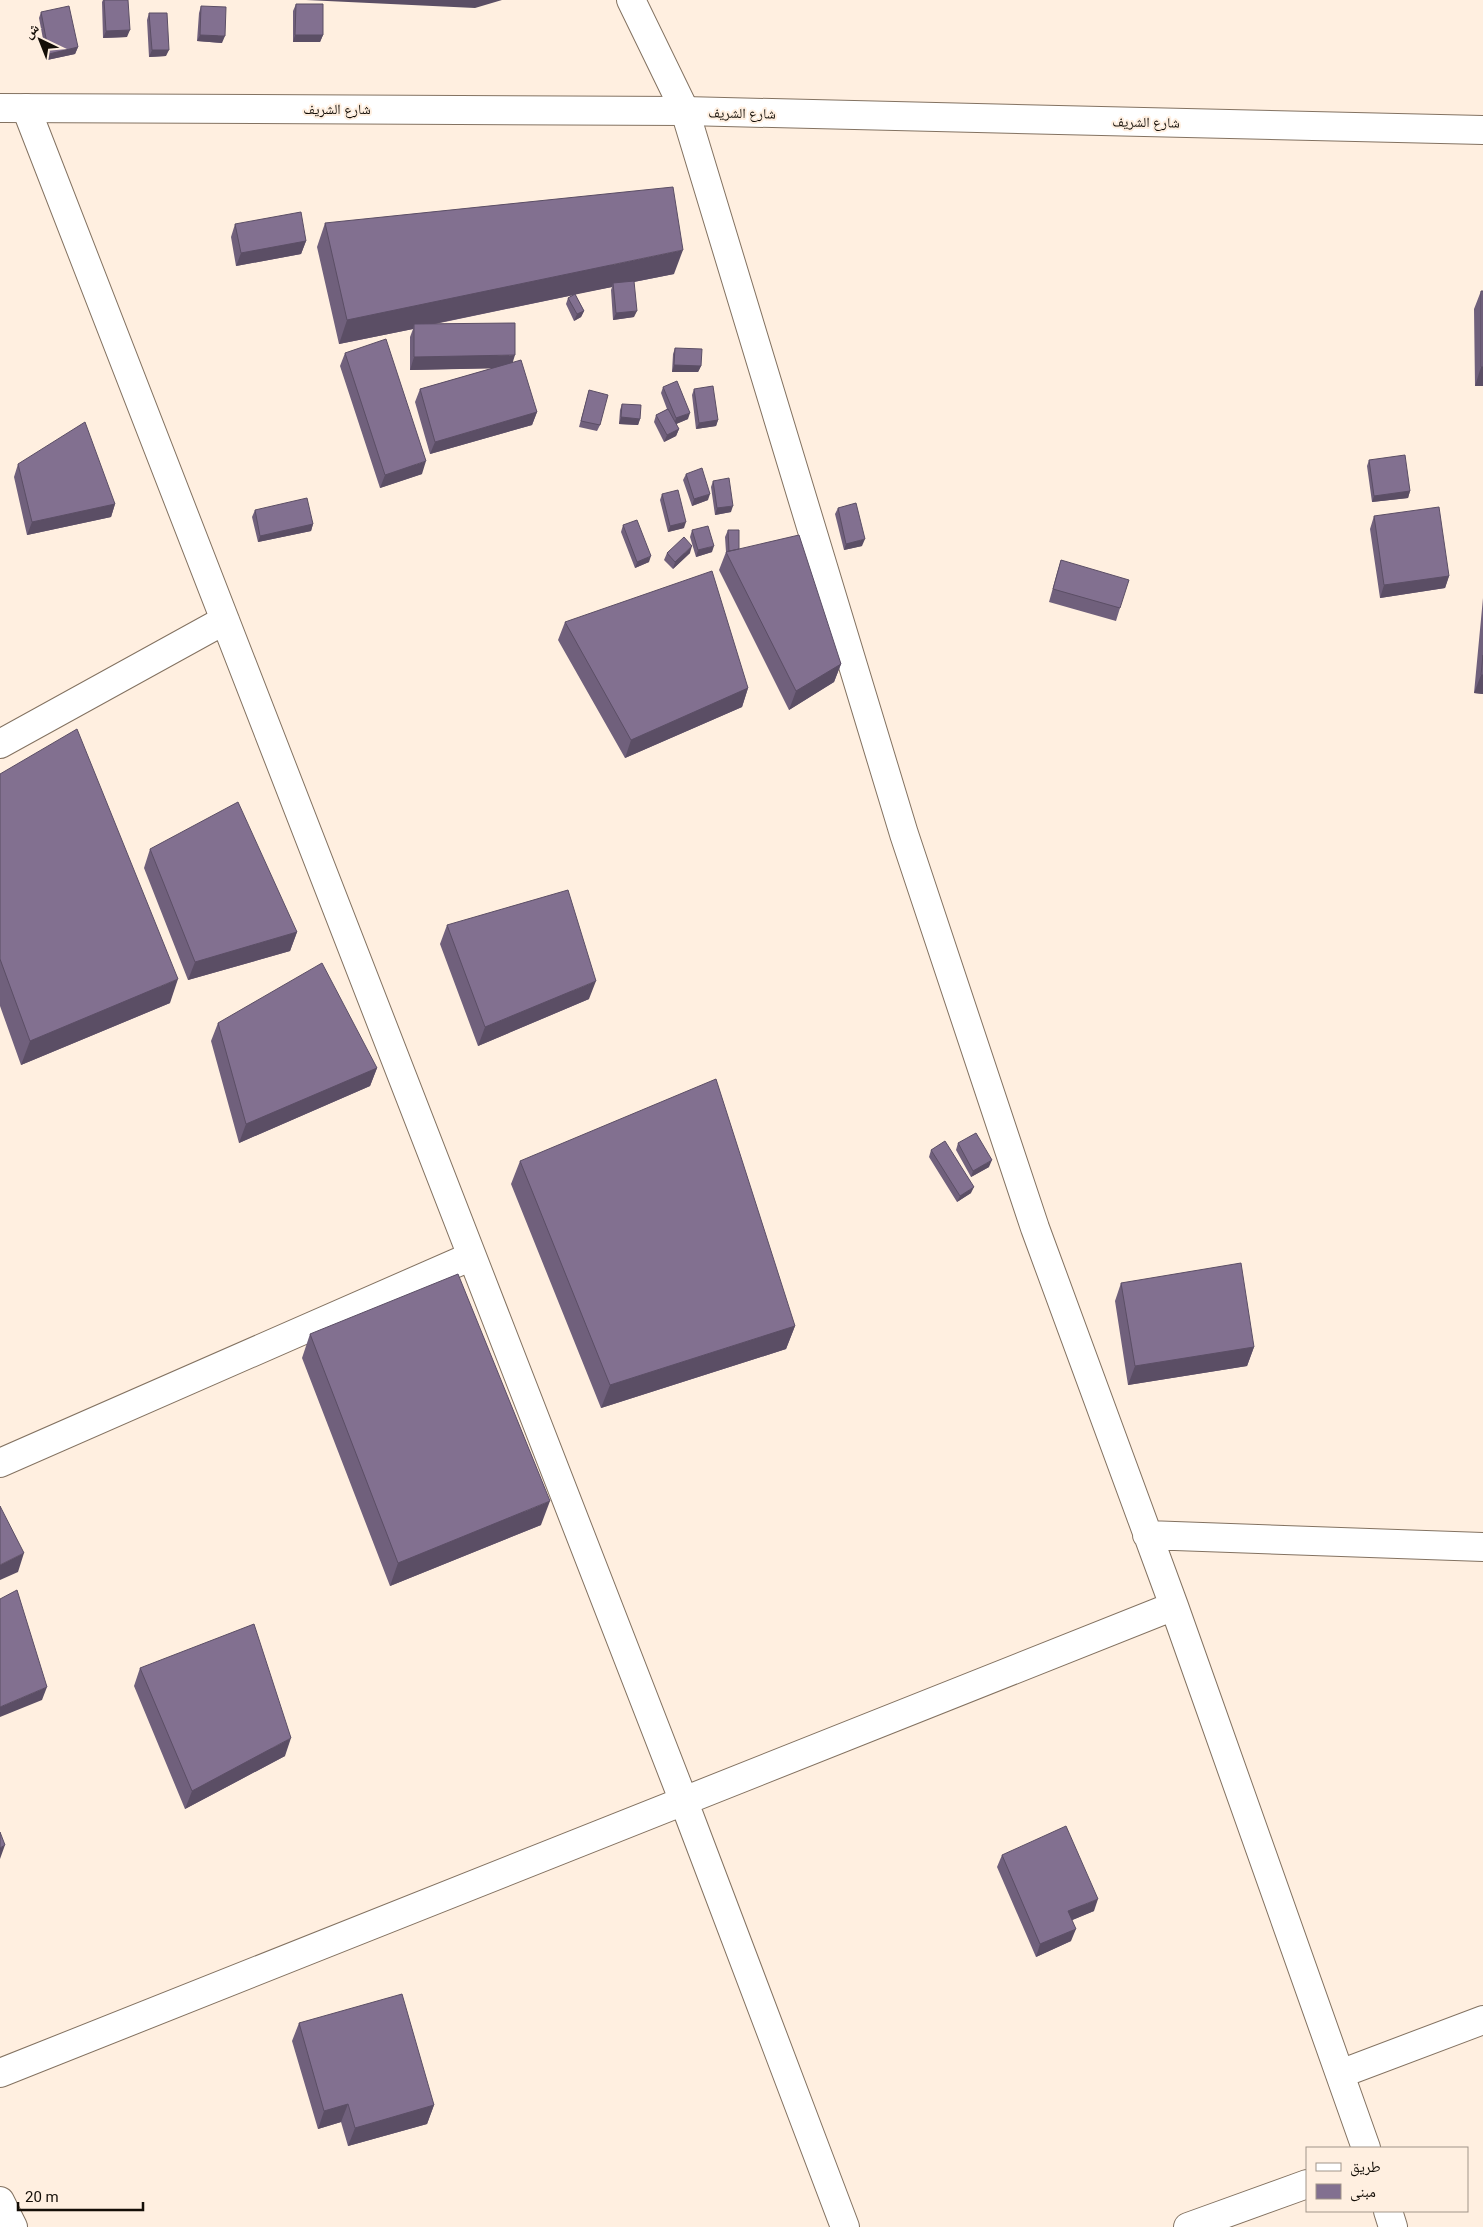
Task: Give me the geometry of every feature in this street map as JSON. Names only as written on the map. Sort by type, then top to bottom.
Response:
[{"type":"street","points":[[631,0],[685,111],[904,834],[1035,1228],[1174,1606],[1366,2147]]},
{"type":"street","points":[[13,108],[225,620],[684,1802],[845,2227]]},
{"type":"street","name":"شارع الشريف","points":[[13,108],[685,111],[1483,130]]},
{"type":"street","points":[[0,744],[225,620]]},
{"type":"street","points":[[0,1463],[472,1256]]},
{"type":"street","points":[[1147,1536],[1483,1547]]},
{"type":"street","points":[[0,2073],[1174,1606]]},
{"type":"street","points":[[1340,2074],[1483,2020]]},
{"type":"street","points":[[1188,2227],[1306,2184]]},
{"type":"street","points":[[0,2201],[13,2227]]},
{"type":"street","points":[[1388,2212],[1393,2227]]},
{"type":"building","points":[[104,0],[128,0],[130,30],[106,31]]},
{"type":"building","points":[[296,4],[323,4],[323,35],[295,35]]},
{"type":"building","points":[[69,6],[78,47],[49,54],[41,12]]},
{"type":"building","points":[[201,6],[226,7],[225,36],[200,35]]},
{"type":"building","points":[[149,13],[167,13],[169,50],[152,50]]},
{"type":"building","points":[[673,187],[683,250],[347,320],[325,223]]},
{"type":"building","points":[[301,212],[306,241],[241,253],[235,224]]},
{"type":"building","points":[[634,281],[637,311],[616,313],[613,283]]},
{"type":"building","points":[[1481,291],[1483,291],[1483,367],[1481,367]]},
{"type":"building","points":[[575,294],[584,311],[577,314],[568,298]]},
{"type":"building","points":[[515,323],[515,355],[414,357],[414,324]]},
{"type":"building","points":[[386,339],[426,461],[385,475],[345,353]]},
{"type":"building","points":[[675,348],[702,349],[701,366],[674,365]]},
{"type":"building","points":[[521,360],[537,412],[435,442],[420,389]]},
{"type":"building","points":[[677,381],[690,413],[676,418],[663,387]]},
{"type":"building","points":[[713,386],[718,420],[699,423],[694,389]]},
{"type":"building","points":[[589,390],[608,395],[600,425],[581,421]]},
{"type":"building","points":[[622,404],[641,405],[640,419],[621,417]]},
{"type":"building","points":[[668,409],[679,429],[667,435],[656,415]]},
{"type":"building","points":[[85,422],[115,504],[32,522],[18,464]]},
{"type":"building","points":[[1405,455],[1410,491],[1374,496],[1369,460]]},
{"type":"building","points":[[702,468],[710,494],[694,499],[686,474]]},
{"type":"building","points":[[729,478],[733,506],[717,508],[713,481]]},
{"type":"building","points":[[678,490],[686,522],[670,526],[662,494]]},
{"type":"building","points":[[307,498],[313,524],[260,536],[255,510]]},
{"type":"building","points":[[856,503],[865,539],[846,544],[838,508]]},
{"type":"building","points":[[1439,507],[1449,576],[1384,585],[1374,516]]},
{"type":"building","points":[[637,520],[651,556],[637,562],[623,525]]},
{"type":"building","points":[[708,526],[714,546],[698,550],[692,530]]},
{"type":"building","points":[[728,530],[739,530],[739,549],[729,551]]},
{"type":"building","points":[[799,535],[841,664],[796,691],[726,552]]},
{"type":"building","points":[[684,537],[692,546],[675,562],[667,553]]},
{"type":"building","points":[[1061,560],[1129,580],[1120,608],[1053,589]]},
{"type":"building","points":[[712,571],[748,688],[631,740],[565,622]]},
{"type":"building","points":[[1483,655],[1483,675],[1481,675]]},
{"type":"building","points":[[77,729],[178,979],[30,1041],[0,959],[0,774]]},
{"type":"building","points":[[238,802],[297,932],[195,962],[150,849]]},
{"type":"building","points":[[568,890],[596,981],[485,1027],[447,925]]},
{"type":"building","points":[[322,963],[377,1068],[246,1124],[218,1023]]},
{"type":"building","points":[[716,1079],[795,1326],[610,1385],[520,1161]]},
{"type":"building","points":[[976,1133],[992,1160],[973,1171],[958,1143]]},
{"type":"building","points":[[945,1141],[974,1187],[960,1196],[931,1150]]},
{"type":"building","points":[[1241,1263],[1254,1347],[1135,1366],[1121,1283]]},
{"type":"building","points":[[458,1274],[550,1501],[398,1563],[310,1334]]},
{"type":"building","points":[[0,1506],[24,1553],[0,1565]]},
{"type":"building","points":[[17,1590],[47,1687],[0,1707],[0,1599]]},
{"type":"building","points":[[254,1624],[291,1738],[192,1791],[140,1668]]},
{"type":"building","points":[[1066,1826],[1098,1899],[1068,1911],[1076,1929],[1040,1944],[1002,1855]]},
{"type":"building","points":[[0,1832],[5,1845],[0,1848]]},
{"type":"building","points":[[402,1994],[434,2105],[355,2128],[348,2104],[324,2111],[299,2023]]}]
